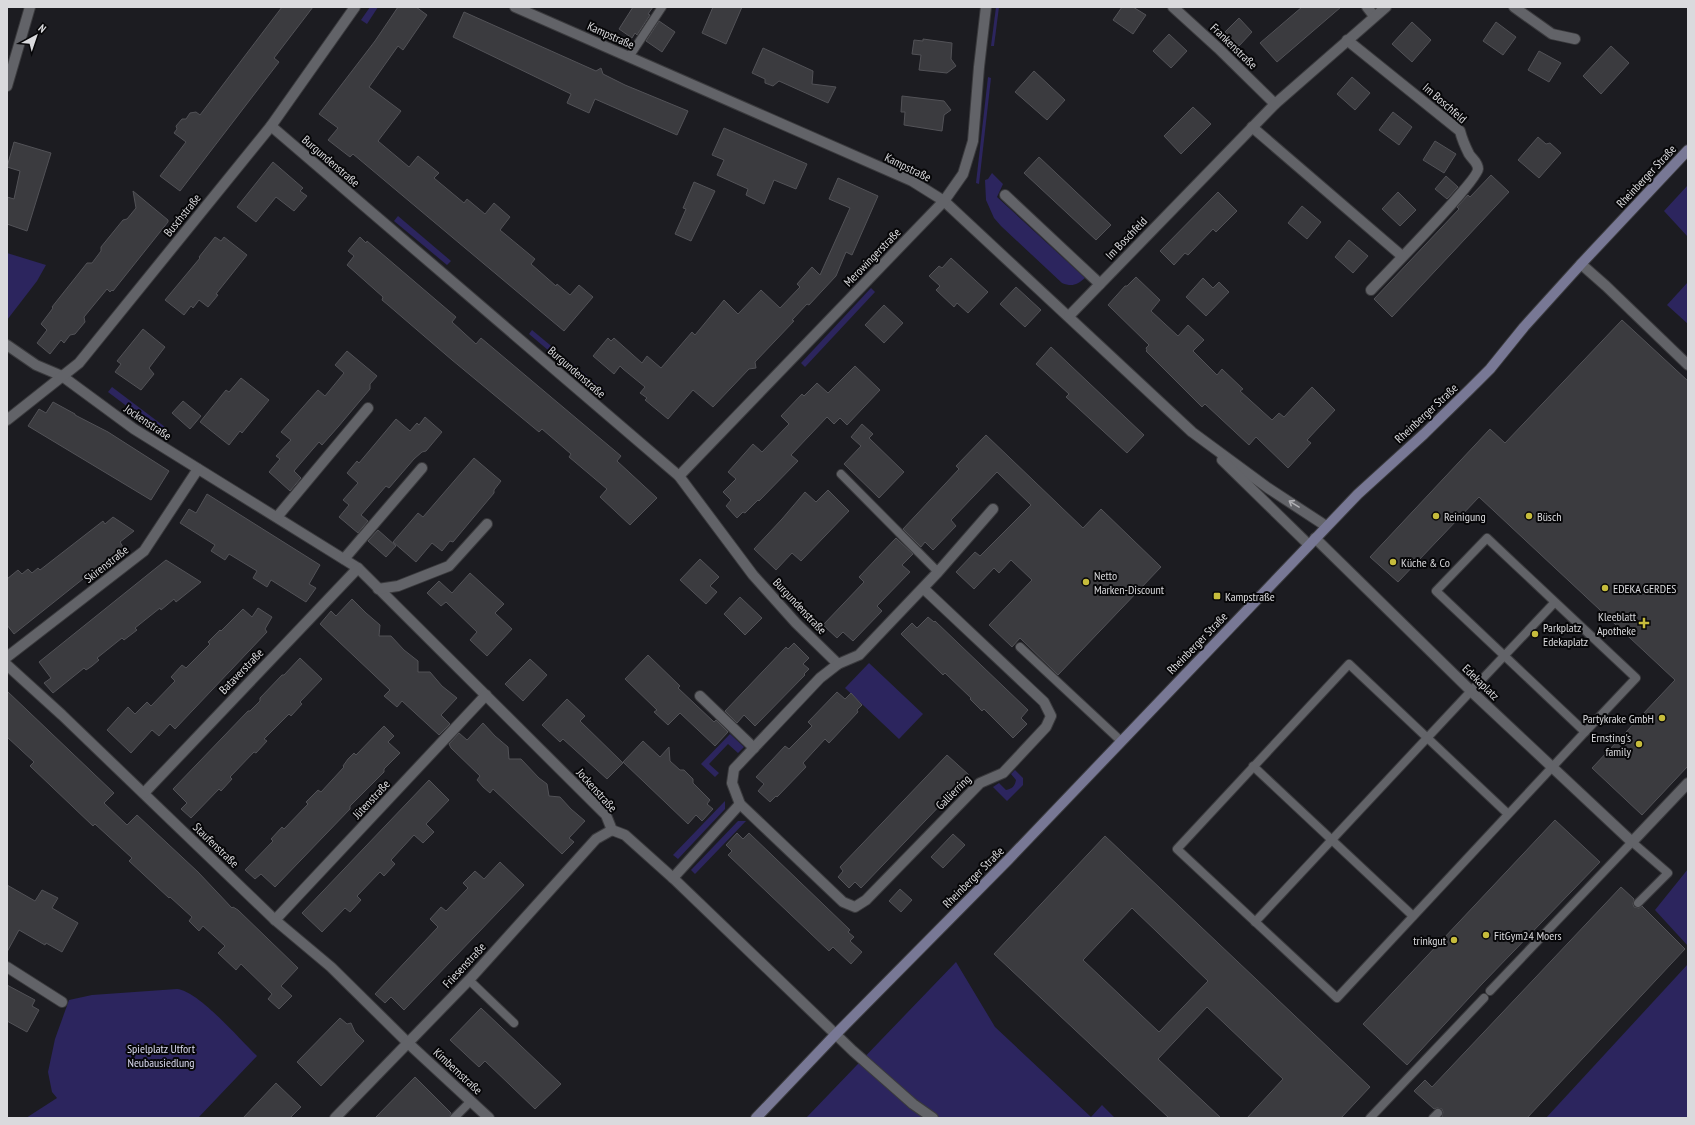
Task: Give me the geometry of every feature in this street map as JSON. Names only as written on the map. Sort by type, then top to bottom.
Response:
[{"type":"main road","name":"Rheinberger Straße","points":[[756,1118],[1008,860],[1326,526],[1358,494],[1424,434],[1490,369],[1524,327],[1688,150]]},
{"type":"street","points":[[7,86],[30,7]]},
{"type":"street","name":"Buschstraße","points":[[7,420],[79,362],[271,126],[355,7]]},
{"type":"street","name":"Kampstraße","points":[[516,7],[536,11],[628,57],[912,181],[944,201],[1205,442],[1268,488],[1326,526]]},
{"type":"street","name":"Merowingerstraße","points":[[679,476],[944,201],[963,174],[973,141],[986,7]]},
{"type":"street","name":"Frankenstraße","points":[[1173,7],[1218,48],[1275,104]]},
{"type":"street","points":[[1367,7],[1374,16]]},
{"type":"street","name":"Im Boschfeld","points":[[1069,316],[1275,104],[1386,7]]},
{"type":"street","points":[[1514,7],[1552,34],[1575,40]]},
{"type":"street","name":"Im Boschfeld","points":[[1347,40],[1460,131],[1470,155],[1477,163],[1478,170],[1474,177],[1371,290]]},
{"type":"street","name":"Burgundenstraße","points":[[271,126],[679,476],[752,574],[796,623],[838,664]]},
{"type":"street","points":[[1252,127],[1402,256]]},
{"type":"street","points":[[1005,195],[1100,284]]},
{"type":"street","points":[[1581,264],[1688,365]]},
{"type":"street","name":"Jockenstraße","points":[[7,345],[36,364],[62,376],[134,429],[358,568],[606,815],[612,830],[625,835],[673,878],[836,1035],[913,1104],[933,1118]]},
{"type":"street","points":[[277,517],[368,408]]},
{"type":"street","name":"Kampstraße","points":[[1205,442],[1240,479],[1312,541]]},
{"type":"street","points":[[344,559],[422,468]]},
{"type":"street","name":"Skirenstraße","points":[[7,657],[144,551],[198,469]]},
{"type":"street","name":"Gallierring","points":[[923,588],[1044,702],[1051,716],[1046,727],[1003,773],[980,783],[866,900],[855,908],[843,902],[740,804],[732,783],[734,769],[820,678],[838,664],[859,655],[938,572],[993,509]]},
{"type":"street","points":[[378,589],[398,586],[449,566],[487,524]]},
{"type":"street","name":"Edekaplatz","points":[[1312,541],[1632,842]]},
{"type":"street","name":"Bataverstraße","points":[[144,793],[358,568]]},
{"type":"street","name":"Staufenstraße","points":[[7,665],[144,793],[275,920],[332,967],[408,1043]]},
{"type":"street","name":"Jütenstraße","points":[[275,920],[486,695]]},
{"type":"street","points":[[700,696],[754,748]]},
{"type":"street","points":[[1632,842],[1688,782]]},
{"type":"street","points":[[673,878],[740,804]]},
{"type":"street","name":"Friesenstraße","points":[[335,1118],[468,980],[596,839],[612,830]]},
{"type":"street","points":[[7,967],[62,1002]]},
{"type":"street","name":"Kimbernstraße","points":[[408,1043],[489,1118]]},
{"type":"lane","points":[[628,57],[662,7]]},
{"type":"lane","points":[[841,474],[938,572]]},
{"type":"lane","points":[[1508,814],[1349,664],[1177,849],[1337,998],[1636,678],[1487,538],[1436,591],[1585,732]]},
{"type":"lane","points":[[1255,922],[1555,602]]},
{"type":"lane","points":[[1020,647],[1121,741]]},
{"type":"lane","points":[[1253,766],[1413,916]]},
{"type":"lane","points":[[1490,991],[1632,842],[1668,873],[1638,902]]},
{"type":"lane","points":[[468,980],[514,1023]]},
{"type":"lane","points":[[1370,1118],[1484,998]]},
{"type":"lane","points":[[454,1118],[471,1101]]},
{"type":"green space","points":[[370,7],[378,7],[367,24],[361,20]]},
{"type":"green space","points":[[996,7],[999,7],[994,46],[991,46]]},
{"type":"green space","points":[[988,77],[991,78],[979,184],[976,183]]},
{"type":"green space","points":[[992,173],[1003,184],[997,197],[1085,278],[1074,285],[1062,283],[1001,226],[994,218],[986,200],[985,180],[988,179]]},
{"type":"green space","points":[[1688,185],[1688,237],[1664,211]]},
{"type":"green space","points":[[398,216],[451,261],[447,265],[394,221]]},
{"type":"green space","points":[[7,253],[46,265],[37,281],[7,320]]},
{"type":"green space","points":[[1688,282],[1688,324],[1667,305]]},
{"type":"green space","points":[[871,288],[875,292],[805,367],[801,363]]},
{"type":"green space","points":[[532,330],[604,390],[600,394],[529,334]]},
{"type":"green space","points":[[112,387],[165,427],[162,431],[108,392]]},
{"type":"green space","points":[[869,663],[923,714],[899,739],[845,688]]},
{"type":"green space","points":[[730,734],[744,747],[738,753],[728,744],[709,764],[719,773],[715,777],[701,764]]},
{"type":"green space","points":[[1015,770],[1023,778],[1023,785],[1007,801],[993,787],[999,783],[1006,790],[1012,788],[1016,780],[1011,774]]},
{"type":"green space","points":[[725,801],[725,809],[678,859],[673,855]]},
{"type":"green space","points":[[738,821],[746,821],[695,874],[691,870]]},
{"type":"green space","points":[[1688,869],[1688,946],[1655,910]]},
{"type":"green space","points":[[956,962],[995,1027],[1091,1117],[1102,1105],[1115,1118],[806,1118]]},
{"type":"green space","points":[[1688,964],[1688,1118],[1546,1118]]},
{"type":"green space","name":"Spielplatz Utfort Neubausiedlung","points":[[177,989],[196,998],[219,1017],[257,1056],[198,1118],[26,1118],[57,1098],[52,1092],[48,1072],[55,1039],[69,1000],[92,995]]},
{"type":"building","points":[[282,7],[313,7],[274,58],[279,62],[180,191],[160,176],[186,142],[174,133],[177,129],[176,126],[182,119],[186,119],[190,113],[196,112],[200,115]]},
{"type":"building","points":[[398,7],[416,7],[427,15],[403,50],[398,46],[369,87],[401,111],[378,141],[409,167],[418,156],[439,173],[434,178],[464,203],[467,199],[485,214],[494,203],[510,217],[500,230],[535,259],[531,264],[556,286],[557,284],[570,295],[579,285],[593,297],[564,331],[353,154],[350,157],[328,140],[338,128],[319,114],[375,41]]},
{"type":"building","points":[[633,7],[653,7],[648,14],[650,15],[637,35],[635,33],[632,38],[619,29]]},
{"type":"building","points":[[713,7],[742,7],[726,44],[702,33]]},
{"type":"building","points":[[1122,7],[1133,7],[1146,15],[1133,34],[1113,20]]},
{"type":"building","points":[[1302,7],[1341,7],[1277,62],[1260,43]]},
{"type":"building","points":[[464,12],[596,71],[601,68],[603,74],[625,85],[688,111],[677,135],[595,99],[589,113],[567,103],[571,94],[453,37]]},
{"type":"building","points":[[1239,18],[1252,32],[1239,46],[1225,32]]},
{"type":"building","points":[[659,21],[675,32],[662,52],[646,41]]},
{"type":"building","points":[[1412,22],[1431,40],[1412,62],[1392,44]]},
{"type":"building","points":[[1496,22],[1516,37],[1503,55],[1483,41]]},
{"type":"building","points":[[1169,34],[1187,51],[1171,68],[1153,51]]},
{"type":"building","points":[[923,39],[952,43],[951,59],[956,66],[947,73],[919,70],[921,55],[912,54],[914,40],[923,41]]},
{"type":"building","points":[[1611,46],[1629,63],[1601,94],[1583,76]]},
{"type":"building","points":[[763,48],[813,71],[812,84],[836,87],[828,103],[779,81],[773,86],[765,83],[765,79],[752,73]]},
{"type":"building","points":[[1539,51],[1561,63],[1549,82],[1528,70]]},
{"type":"building","points":[[1034,71],[1065,100],[1047,120],[1015,92]]},
{"type":"building","points":[[1352,77],[1370,93],[1355,110],[1337,94]]},
{"type":"building","points":[[902,96],[944,101],[951,110],[944,115],[942,131],[904,125],[905,112],[901,112]]},
{"type":"building","points":[[1193,107],[1211,124],[1181,154],[1164,136]]},
{"type":"building","points":[[1393,112],[1412,127],[1399,145],[1379,130]]},
{"type":"building","points":[[724,128],[807,164],[796,189],[774,180],[764,204],[746,195],[748,189],[717,175],[724,160],[712,155]]},
{"type":"building","points":[[1538,137],[1546,144],[1550,143],[1561,153],[1539,178],[1518,160]]},
{"type":"building","points":[[1435,141],[1456,154],[1444,173],[1423,160]]},
{"type":"building","points":[[14,142],[51,153],[27,231],[7,224],[7,197],[14,199],[20,171],[7,167]]},
{"type":"building","points":[[1039,157],[1111,225],[1096,240],[1024,173]]},
{"type":"building","points":[[273,162],[303,188],[300,191],[307,196],[294,211],[276,197],[256,222],[237,207]]},
{"type":"building","points":[[1491,175],[1509,192],[1392,317],[1374,299],[1459,209],[1457,207],[1468,195],[1470,197]]},
{"type":"building","points":[[1446,176],[1458,187],[1447,199],[1435,189]]},
{"type":"building","points":[[838,178],[878,196],[852,255],[846,252],[836,276],[809,305],[807,304],[792,320],[794,321],[755,362],[756,368],[749,369],[713,407],[693,390],[668,419],[645,400],[647,398],[640,393],[645,387],[620,366],[614,374],[593,356],[608,338],[611,341],[614,338],[642,363],[647,356],[661,368],[692,332],[695,335],[724,300],[738,314],[761,290],[780,308],[800,287],[797,284],[812,267],[820,275],[850,208],[829,199]]},
{"type":"building","points":[[694,182],[715,191],[691,241],[675,234],[686,209],[683,208]]},
{"type":"building","points":[[133,191],[168,220],[168,222],[113,291],[112,290],[110,292],[107,289],[84,317],[85,322],[75,334],[70,335],[64,343],[61,340],[50,354],[37,343],[47,330],[41,324],[53,308],[52,307],[87,263],[92,263],[101,251],[101,247],[123,220],[127,219],[136,208]]},
{"type":"building","points":[[1218,192],[1237,211],[1216,232],[1213,229],[1188,255],[1185,253],[1174,265],[1160,251]]},
{"type":"building","points":[[1398,192],[1416,210],[1400,226],[1382,209]]},
{"type":"building","points":[[1302,206],[1321,222],[1307,239],[1288,223]]},
{"type":"building","points":[[215,237],[221,241],[224,237],[247,255],[216,294],[218,295],[208,307],[199,300],[193,308],[191,306],[184,315],[165,300],[200,258],[199,257]]},
{"type":"building","points":[[360,237],[366,243],[367,241],[456,317],[452,322],[476,344],[481,338],[621,456],[617,461],[657,498],[630,525],[600,497],[607,489],[569,457],[571,454],[542,429],[539,432],[452,360],[382,300],[383,297],[347,265],[354,256],[348,251]]},
{"type":"building","points":[[1349,240],[1368,256],[1353,273],[1335,257]]},
{"type":"building","points":[[951,258],[988,292],[968,313],[957,303],[954,307],[936,290],[940,286],[929,276],[939,266],[942,268]]},
{"type":"building","points":[[1136,277],[1160,300],[1151,311],[1178,336],[1188,325],[1204,340],[1193,351],[1217,375],[1222,369],[1243,389],[1240,391],[1272,420],[1279,413],[1284,417],[1312,387],[1335,410],[1307,440],[1311,443],[1288,468],[1256,437],[1249,445],[1205,404],[1202,407],[1146,351],[1146,348],[1149,345],[1108,305],[1125,286],[1127,286]]},
{"type":"building","points":[[1203,278],[1213,288],[1219,282],[1229,292],[1206,316],[1186,297]]},
{"type":"building","points":[[1016,287],[1041,310],[1025,327],[1000,304]]},
{"type":"building","points":[[884,305],[903,323],[884,343],[865,325]]},
{"type":"building","points":[[1622,320],[1688,381],[1688,766],[1642,815],[1592,768],[1675,680],[1479,497],[1398,582],[1370,557],[1490,429],[1505,443]]},
{"type":"building","points":[[143,329],[165,347],[149,368],[154,374],[141,390],[115,372],[121,364],[117,361]]},
{"type":"building","points":[[1051,347],[1144,435],[1127,453],[1066,397],[1069,394],[1036,364]]},
{"type":"building","points":[[347,351],[377,376],[370,384],[370,389],[338,427],[322,445],[319,442],[294,471],[301,478],[290,491],[269,472],[280,459],[276,456],[291,440],[281,432],[318,390],[325,396],[344,373],[335,365]]},
{"type":"building","points":[[855,366],[880,390],[847,425],[840,418],[834,424],[827,417],[791,455],[798,461],[759,501],[758,500],[745,513],[743,512],[737,518],[726,506],[731,500],[723,492],[736,479],[728,472],[753,444],[762,452],[789,424],[781,416],[802,394],[804,396],[817,383],[828,393]]},
{"type":"building","points":[[241,378],[269,400],[242,433],[240,431],[229,445],[200,422],[226,390],[229,392]]},
{"type":"building","points":[[183,401],[201,416],[190,429],[172,413]]},
{"type":"building","points":[[53,402],[108,432],[169,471],[151,500],[28,426],[39,409],[46,413]]},
{"type":"building","points":[[425,417],[442,432],[426,451],[422,452],[414,459],[389,488],[386,486],[361,515],[368,521],[358,533],[339,517],[349,505],[343,500],[358,483],[347,473],[357,461],[359,463],[396,419],[410,431],[417,423],[419,425]]},
{"type":"building","points":[[862,424],[873,434],[869,438],[904,472],[879,498],[844,464],[861,446],[851,437]]},
{"type":"building","points":[[986,435],[1083,528],[1101,509],[1161,567],[1058,675],[1020,638],[1012,647],[989,625],[1032,580],[1011,560],[999,573],[994,568],[974,589],[956,572],[975,552],[980,556],[1031,505],[997,472],[951,520],[956,526],[933,550],[925,542],[921,547],[903,529],[959,469],[956,466]]},
{"type":"building","points":[[474,458],[501,481],[494,490],[494,493],[453,542],[450,541],[442,551],[432,543],[416,562],[393,542],[418,513],[423,517]]},
{"type":"building","points":[[828,490],[849,511],[801,561],[792,553],[776,570],[754,549],[805,492],[816,502]]},
{"type":"building","points":[[207,494],[320,565],[309,584],[316,588],[306,602],[271,580],[267,587],[253,578],[257,571],[229,554],[225,560],[211,551],[215,545],[180,523],[189,509],[196,513]]},
{"type":"building","points":[[113,517],[134,531],[120,542],[123,547],[14,634],[7,625],[7,579],[18,570],[22,574],[28,569],[32,573],[38,568],[40,570],[103,521],[105,524]]},
{"type":"building","points":[[378,530],[396,546],[386,557],[368,541]]},
{"type":"building","points":[[896,538],[913,554],[902,565],[910,572],[877,606],[882,611],[853,641],[843,632],[837,638],[823,625],[864,582],[859,577]]},
{"type":"building","points":[[700,559],[719,577],[710,586],[717,592],[706,604],[680,580]]},
{"type":"building","points":[[166,560],[201,582],[176,602],[174,599],[161,610],[160,608],[135,628],[137,630],[124,640],[122,638],[97,658],[99,660],[92,666],[86,670],[84,668],[53,693],[44,683],[51,678],[39,662]]},
{"type":"building","points":[[470,573],[504,604],[495,613],[512,629],[487,656],[470,640],[477,632],[446,602],[441,606],[427,593],[439,581],[452,593]]},
{"type":"building","points":[[740,597],[762,618],[745,635],[724,614]]},
{"type":"building","points":[[352,599],[380,625],[379,636],[391,636],[404,650],[418,661],[418,672],[430,672],[442,686],[457,698],[441,715],[450,724],[439,735],[402,701],[397,707],[384,696],[390,690],[320,624],[331,611],[336,616]]},
{"type":"building","points":[[258,608],[272,617],[265,629],[267,632],[175,729],[170,724],[159,736],[152,730],[131,753],[107,730],[128,707],[135,714],[147,702],[151,706],[175,681],[171,677],[182,665],[186,668],[210,644],[208,642],[220,630],[221,631],[243,609],[252,617]]},
{"type":"building","points":[[928,617],[934,622],[935,621],[1028,710],[1021,718],[1027,724],[1013,738],[984,709],[982,711],[945,673],[943,675],[901,634],[912,623],[917,628]]},
{"type":"building","points":[[794,643],[809,658],[803,664],[809,669],[804,674],[805,675],[755,726],[744,715],[737,723],[725,711],[786,647],[788,649]]},
{"type":"building","points":[[648,655],[680,686],[678,688],[714,722],[716,720],[728,732],[715,746],[680,713],[668,725],[654,712],[657,710],[625,679]]},
{"type":"building","points":[[300,658],[322,679],[300,702],[302,704],[291,716],[289,714],[264,739],[267,741],[230,777],[232,779],[221,791],[219,789],[191,818],[181,809],[187,803],[173,789],[248,711],[250,711],[260,701],[260,698]]},
{"type":"building","points":[[530,659],[547,675],[523,701],[505,684]]},
{"type":"building","points":[[7,691],[114,793],[104,803],[127,825],[137,815],[198,872],[232,908],[233,907],[238,910],[298,968],[281,986],[292,996],[279,1009],[268,999],[272,994],[241,964],[236,970],[218,953],[225,946],[203,926],[199,931],[189,921],[192,917],[129,861],[132,858],[95,824],[93,826],[30,766],[34,762],[7,737]]},
{"type":"building","points":[[837,692],[845,699],[851,693],[862,705],[857,710],[858,712],[829,743],[825,739],[803,763],[806,767],[777,797],[776,796],[770,802],[758,791],[764,784],[756,777],[785,746],[789,749],[812,726],[808,722]]},
{"type":"building","points":[[567,699],[585,716],[580,721],[623,763],[607,779],[563,739],[560,742],[542,725]]},
{"type":"building","points":[[483,723],[508,747],[509,759],[521,759],[539,778],[547,784],[549,796],[560,797],[585,821],[569,838],[574,842],[562,854],[493,789],[490,793],[483,787],[477,780],[480,776],[451,748],[449,744],[459,733],[467,740]]},
{"type":"building","points":[[384,726],[394,736],[388,742],[400,753],[384,769],[384,772],[350,806],[350,809],[275,887],[261,874],[255,879],[245,870],[273,841],[271,839],[282,827],[284,829],[308,804],[306,802],[318,790],[321,792],[344,767],[343,766],[348,759],[354,753],[356,755]]},
{"type":"building","points":[[643,741],[660,757],[669,747],[670,761],[680,770],[684,770],[693,779],[693,783],[710,800],[707,804],[713,809],[702,821],[696,815],[688,824],[623,762]]},
{"type":"building","points":[[947,755],[969,775],[861,888],[855,882],[849,888],[838,877],[843,871],[840,867]]},
{"type":"building","points":[[429,780],[449,800],[426,824],[434,832],[423,843],[414,835],[391,860],[395,864],[384,876],[380,872],[357,896],[361,900],[350,912],[345,908],[322,932],[302,913]]},
{"type":"building","points":[[1555,820],[1600,862],[1482,984],[1407,1065],[1363,1024]]},
{"type":"building","points":[[737,833],[743,839],[749,833],[850,930],[848,932],[854,937],[850,941],[862,952],[851,964],[833,947],[829,951],[728,855],[732,851],[726,845]]},
{"type":"building","points":[[953,834],[965,845],[943,868],[931,857]]},
{"type":"building","points":[[1105,836],[1370,1087],[1341,1118],[1247,1118],[1283,1079],[1207,1007],[1158,1059],[1221,1118],[1169,1118],[994,954]],"holes":[[[1132,908],[1208,981],[1159,1032],[1083,960]]]},
{"type":"building","points":[[500,862],[524,885],[404,1010],[391,997],[385,1003],[375,994],[438,927],[430,919],[441,907],[446,911],[468,888],[463,883],[475,871],[484,879]]},
{"type":"building","points":[[7,885],[35,901],[42,890],[58,898],[52,908],[78,923],[62,952],[46,943],[45,945],[19,930],[7,952]]},
{"type":"building","points":[[1621,887],[1634,899],[1634,907],[1639,908],[1642,906],[1685,949],[1527,1118],[1443,1118],[1442,1109],[1434,1109],[1414,1091],[1425,1080],[1432,1087]]},
{"type":"building","points":[[900,889],[912,900],[901,912],[889,901]]},
{"type":"building","points":[[7,985],[35,1000],[32,1006],[39,1010],[27,1032],[7,1021]]},
{"type":"building","points":[[481,1008],[561,1084],[535,1109],[485,1061],[479,1067],[450,1040]]},
{"type":"building","points":[[340,1018],[347,1024],[351,1023],[355,1032],[364,1041],[321,1086],[297,1062]]},
{"type":"building","points":[[415,1077],[451,1113],[449,1118],[375,1118]]},
{"type":"building","points":[[276,1083],[301,1107],[290,1118],[243,1118]]},
{"type":"place","name":"Reinigung","points":[[1436,516]]},
{"type":"place","name":"Büsch","points":[[1529,516]]},
{"type":"place","name":"Küche & Co","points":[[1393,562]]},
{"type":"place","name":"Netto Marken-Discount","points":[[1086,582]]},
{"type":"place","name":"EDEKA GERDES","points":[[1605,588]]},
{"type":"place","name":"Kampstraße","points":[[1217,596]]},
{"type":"place","name":"Kleeblatt Apotheke","points":[[1644,623]]},
{"type":"place","name":"Parkplatz Edekaplatz","points":[[1535,634]]},
{"type":"place","name":"Partykrake GmbH","points":[[1662,718]]},
{"type":"place","name":"Ernsting's family","points":[[1639,744]]},
{"type":"place","name":"FitGym24 Moers","points":[[1486,935]]},
{"type":"place","name":"trinkgut","points":[[1454,940]]}]
